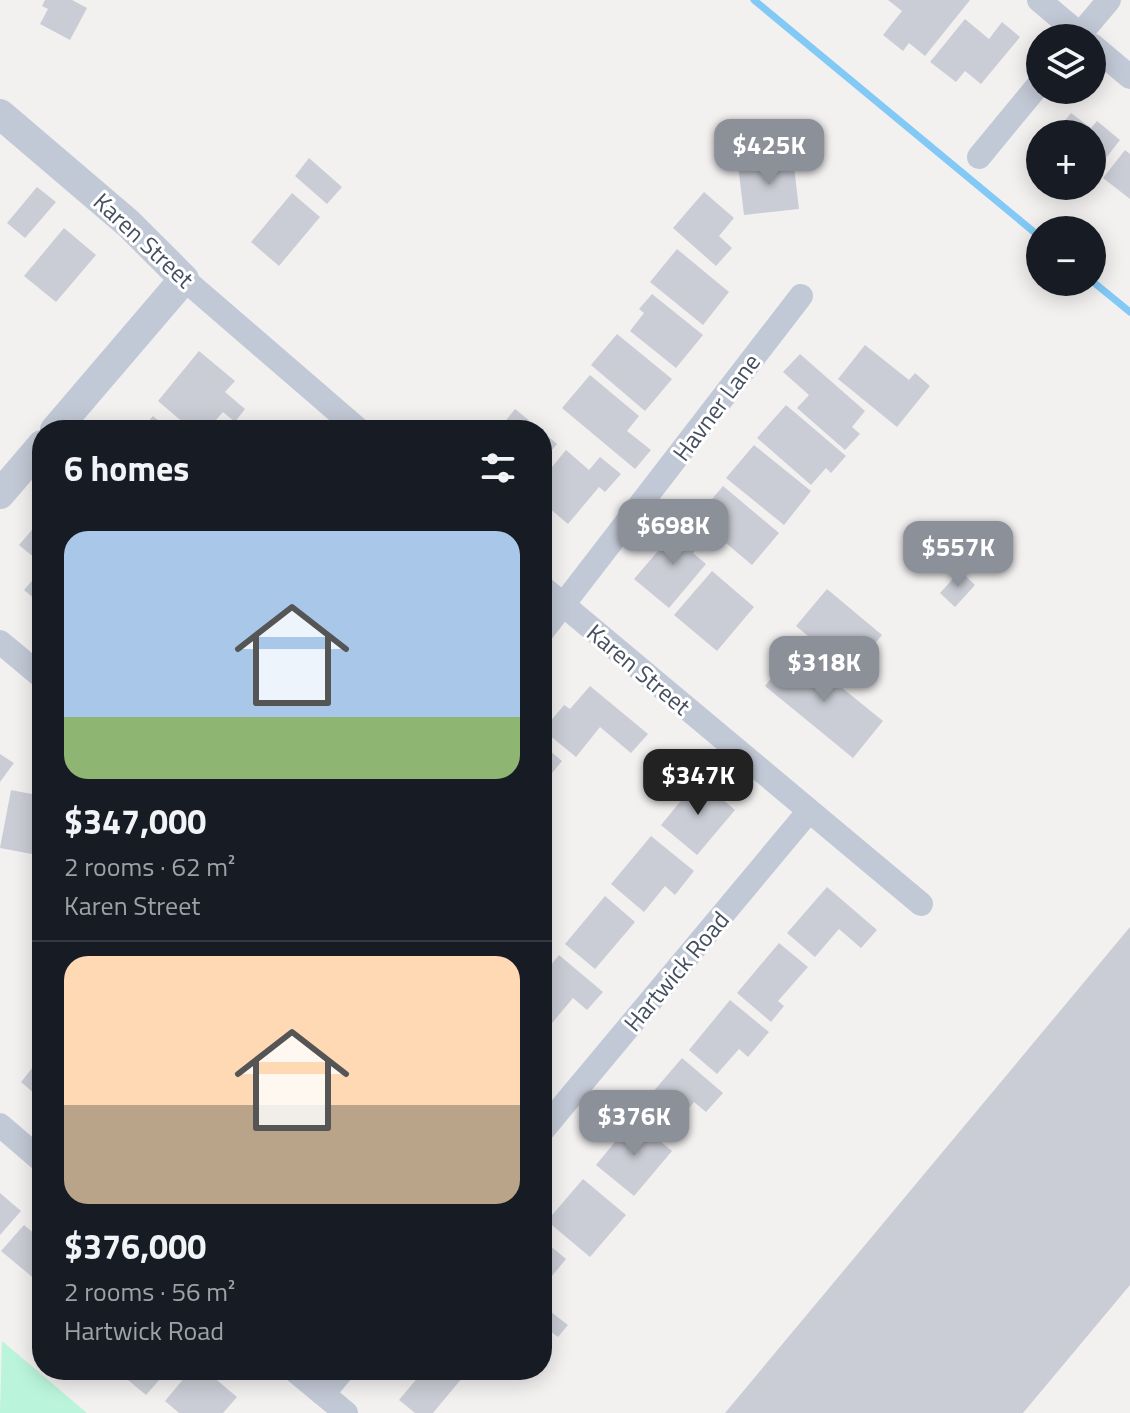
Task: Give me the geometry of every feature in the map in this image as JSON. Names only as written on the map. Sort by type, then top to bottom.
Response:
[{"type":"street","points":[[1039,0],[1067,24]]},
{"type":"street","points":[[1094,24],[1109,0]]},
{"type":"street","points":[[1106,57],[1130,77]]},
{"type":"street","points":[[979,157],[1026,100]]},
{"type":"street","name":"Karen Street","points":[[0,114],[129,224],[184,279],[347,420]]},
{"type":"street","points":[[64,420],[184,279]]},
{"type":"street","name":"Havner Lane","points":[[552,620],[801,296]]},
{"type":"street","points":[[0,494],[32,457]]},
{"type":"street","name":"Karen Street","points":[[552,596],[921,904]]},
{"type":"street","points":[[0,642],[32,669]]},
{"type":"street","name":"Hartwick Road","points":[[552,1119],[809,811]]},
{"type":"street","points":[[0,1125],[32,1152]]},
{"type":"street","points":[[306,1380],[346,1413]]},
{"type":"street","points":[[323,1394],[335,1380]]},
{"type":"green space","points":[[2,1341],[32,1366],[32,1380],[48,1380],[87,1413],[0,1413]]},
{"type":"building","points":[[45,0],[72,0],[87,8],[70,40],[40,24],[48,9],[42,6]]},
{"type":"building","points":[[888,0],[970,0],[925,56],[909,43],[903,51],[883,35],[902,11]]},
{"type":"building","points":[[965,19],[989,39],[1002,22],[1020,37],[981,84],[965,71],[956,82],[930,62]]},
{"type":"building","points":[[1071,113],[1080,120],[1065,120]]},
{"type":"building","points":[[1106,128],[1120,140],[1106,158]]},
{"type":"building","points":[[1125,150],[1130,154],[1130,199],[1106,180],[1106,174]]},
{"type":"building","points":[[309,158],[342,187],[327,204],[295,176]]},
{"type":"building","points":[[793,158],[799,209],[744,215],[738,165]]},
{"type":"building","points":[[37,187],[56,202],[25,238],[7,223]]},
{"type":"building","points":[[704,192],[734,218],[719,236],[732,248],[716,266],[673,228]]},
{"type":"building","points":[[292,193],[320,217],[279,266],[251,242]]},
{"type":"building","points":[[64,228],[96,255],[56,302],[24,276]]},
{"type":"building","points":[[677,249],[729,292],[703,325],[650,282]]},
{"type":"building","points":[[652,294],[703,335],[676,368],[630,331],[644,313],[639,309]]},
{"type":"building","points":[[617,334],[672,379],[645,411],[591,365]]},
{"type":"building","points":[[865,345],[909,380],[915,373],[930,386],[897,427],[838,379]]},
{"type":"building","points":[[199,351],[235,381],[225,392],[245,409],[237,420],[223,412],[216,420],[180,420],[158,401]]},
{"type":"building","points":[[800,354],[865,411],[852,427],[860,434],[845,450],[797,408],[809,395],[783,372]]},
{"type":"building","points":[[590,375],[639,416],[627,431],[651,450],[635,469],[562,408]]},
{"type":"building","points":[[786,405],[846,456],[831,473],[826,468],[811,485],[757,438]]},
{"type":"building","points":[[515,409],[529,420],[506,420]]},
{"type":"building","points":[[754,445],[811,491],[784,525],[726,478]]},
{"type":"building","points":[[566,450],[589,470],[600,457],[621,474],[605,492],[599,487],[568,524],[552,510],[552,467]]},
{"type":"building","points":[[723,486],[779,533],[752,565],[696,518]]},
{"type":"building","points":[[682,523],[703,541],[693,553],[706,564],[669,608],[634,579]]},
{"type":"building","points":[[32,530],[32,556],[19,545]]},
{"type":"building","points":[[712,571],[754,607],[717,651],[674,615]]},
{"type":"building","points":[[960,571],[975,585],[955,607],[940,593]]},
{"type":"building","points":[[32,581],[32,597],[24,590]]},
{"type":"building","points":[[827,589],[882,635],[851,672],[796,626]]},
{"type":"building","points":[[794,649],[883,721],[853,758],[765,686]]},
{"type":"building","points":[[590,686],[648,734],[631,753],[600,727],[576,757],[552,737],[552,719],[564,705],[570,709]]},
{"type":"building","points":[[552,752],[562,761],[552,773]]},
{"type":"building","points":[[0,754],[14,763],[0,782]]},
{"type":"building","points":[[699,779],[735,810],[697,855],[661,825]]},
{"type":"building","points":[[11,790],[32,794],[32,854],[0,848]]},
{"type":"building","points":[[651,836],[694,871],[675,895],[665,886],[644,912],[611,884]]},
{"type":"building","points":[[827,887],[877,930],[861,948],[839,929],[815,957],[787,933]]},
{"type":"building","points":[[605,896],[635,922],[595,969],[565,944]]},
{"type":"building","points":[[1130,927],[1130,1285],[1023,1413],[725,1413]]},
{"type":"building","points":[[779,943],[808,967],[778,1001],[784,1006],[771,1022],[737,993]]},
{"type":"building","points":[[559,955],[603,992],[587,1010],[573,998],[552,1023],[552,964]]},
{"type":"building","points":[[730,1000],[769,1032],[748,1057],[739,1049],[717,1074],[689,1050]]},
{"type":"building","points":[[682,1058],[723,1093],[706,1112],[694,1102],[669,1132],[640,1107]]},
{"type":"building","points":[[32,1068],[32,1091],[21,1082]]},
{"type":"building","points":[[634,1119],[672,1151],[634,1196],[596,1165]]},
{"type":"building","points":[[583,1179],[626,1215],[590,1257],[552,1225],[552,1215]]},
{"type":"building","points":[[0,1193],[21,1211],[0,1235]]},
{"type":"building","points":[[24,1225],[32,1232],[32,1277],[1,1251]]},
{"type":"building","points":[[552,1247],[566,1259],[552,1276]]},
{"type":"building","points":[[552,1313],[568,1325],[558,1337],[552,1332]]},
{"type":"building","points":[[128,1380],[159,1380],[146,1395]]},
{"type":"building","points":[[183,1380],[217,1380],[237,1397],[223,1413],[179,1413],[165,1401]]},
{"type":"building","points":[[416,1380],[460,1380],[433,1413],[415,1413],[399,1400]]},
{"type":"waterway","points":[[754,0],[1026,225]]},
{"type":"waterway","points":[[1106,292],[1130,312]]}]
